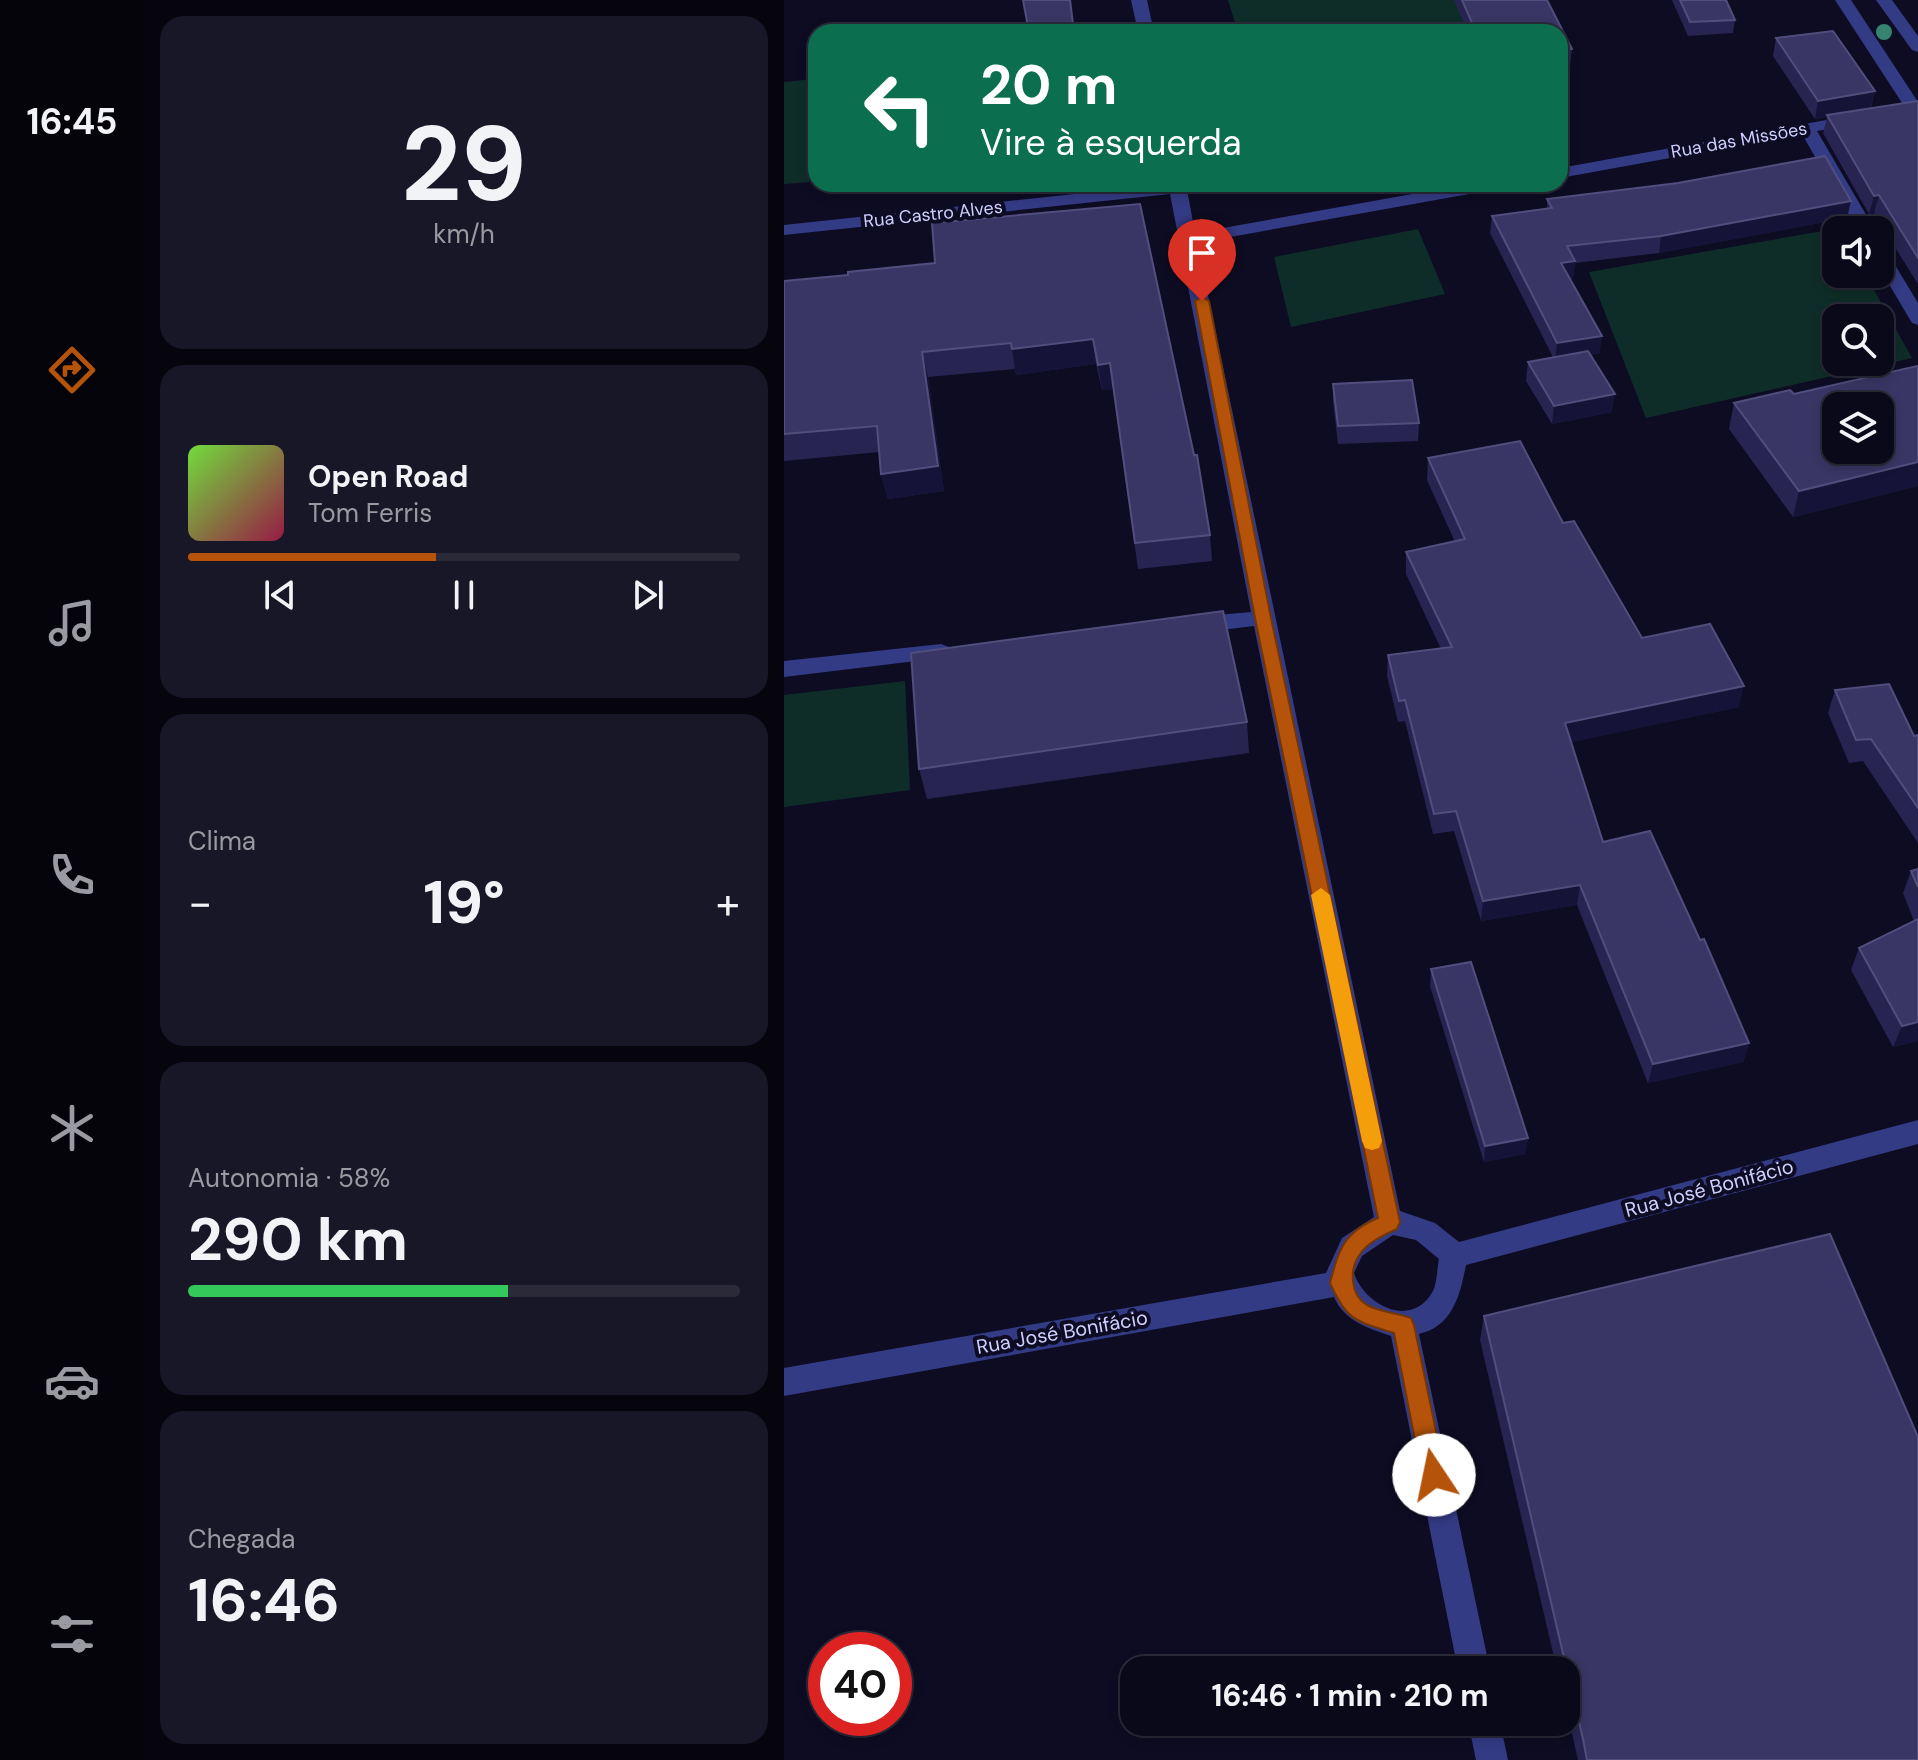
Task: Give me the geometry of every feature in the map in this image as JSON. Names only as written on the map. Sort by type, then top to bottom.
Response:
[{"type":"street","points":[[1139,0],[1144,24]]},
{"type":"street","points":[[1843,0],[1874,9],[1918,47]]},
{"type":"street","points":[[1874,9],[1916,108]]},
{"type":"street","name":"Rua das Missões","points":[[1568,172],[1916,108]]},
{"type":"street","points":[[1807,128],[1858,216]]},
{"type":"street","name":"Rua Castro Alves","points":[[784,230],[1123,192]]},
{"type":"street","points":[[1178,192],[1263,618],[1389,1222]]},
{"type":"street","points":[[1190,239],[1452,192]]},
{"type":"street","points":[[1894,278],[1918,319]]},
{"type":"street","points":[[1170,628],[1263,618]]},
{"type":"street","points":[[784,669],[969,649]]},
{"type":"street","name":"Rua José Bonifácio","points":[[1454,1256],[1918,1132]]},
{"type":"street","points":[[1389,1222],[1413,1223],[1436,1236],[1454,1256],[1454,1280],[1447,1296],[1435,1311],[1419,1321],[1403,1325],[1360,1313],[1350,1303],[1341,1283],[1350,1249],[1371,1230],[1389,1222]]},
{"type":"street","name":"Rua José Bonifácio","points":[[784,1382],[1341,1283]]},
{"type":"street","points":[[1403,1325],[1471,1656]]},
{"type":"street","points":[[1487,1736],[1492,1760]]},
{"type":"green space","points":[[1228,0],[1462,0],[1476,24],[1236,24]]},
{"type":"green space","points":[[808,80],[808,182],[784,184],[784,82]]},
{"type":"green space","points":[[1418,229],[1445,294],[1291,327],[1274,257]]},
{"type":"green space","points":[[1822,231],[1822,288],[1873,288],[1882,304],[1822,304],[1822,376],[1832,376],[1646,418],[1589,272]]},
{"type":"green space","points":[[1894,326],[1912,358],[1894,362]]},
{"type":"green space","points":[[905,681],[910,790],[784,807],[784,695]]},
{"type":"building","points":[[1023,0],[1070,0],[1073,24],[1028,24]]},
{"type":"building","points":[[1462,0],[1547,0],[1559,24],[1472,24]]},
{"type":"building","points":[[1680,0],[1726,0],[1735,20],[1690,22]]},
{"type":"building","points":[[1833,31],[1875,91],[1818,101],[1776,38]]},
{"type":"building","points":[[1918,101],[1918,258],[1894,216],[1879,195],[1874,196],[1827,115]]},
{"type":"building","points":[[1825,156],[1851,201],[1661,236],[1567,246],[1575,261],[1561,263],[1602,336],[1557,343],[1492,216],[1552,208],[1547,199],[1678,183]]},
{"type":"building","points":[[1140,204],[1194,455],[1197,455],[1210,535],[1135,543],[1110,363],[1098,365],[1093,339],[1012,349],[1011,343],[922,352],[938,466],[881,474],[877,426],[784,434],[784,281],[935,263],[932,223]]},
{"type":"building","points":[[1588,351],[1615,394],[1554,406],[1528,362]]},
{"type":"building","points":[[1917,366],[1918,462],[1799,491],[1734,403],[1790,390],[1794,394],[1873,376],[1894,376],[1894,371]]},
{"type":"building","points":[[1412,380],[1419,423],[1338,426],[1333,384]]},
{"type":"building","points":[[1520,441],[1563,523],[1574,521],[1642,638],[1710,624],[1744,686],[1565,723],[1603,842],[1650,831],[1700,940],[1704,939],[1749,1043],[1653,1064],[1580,885],[1483,901],[1456,811],[1434,814],[1405,700],[1399,701],[1388,655],[1452,647],[1406,552],[1465,539],[1428,458]]},
{"type":"building","points":[[1223,611],[1247,722],[919,769],[911,653]]},
{"type":"building","points":[[1889,684],[1914,736],[1918,735],[1918,808],[1871,739],[1856,740],[1835,690]]},
{"type":"building","points":[[1918,869],[1918,887],[1911,871]]},
{"type":"building","points":[[1918,919],[1918,1022],[1902,1026],[1859,948]]},
{"type":"building","points":[[1471,962],[1528,1138],[1485,1146],[1431,969]]},
{"type":"building","points":[[1830,1234],[1918,1437],[1918,1760],[1587,1760],[1580,1726],[1580,1656],[1564,1656],[1484,1316]]},
{"type":"slow traffic","points":[[1321,895],[1372,1141]]},
{"type":"route","points":[[1202,301],[1263,618],[1389,1222],[1371,1230],[1350,1249],[1341,1283],[1350,1303],[1360,1313],[1403,1325],[1434,1475]]}]
